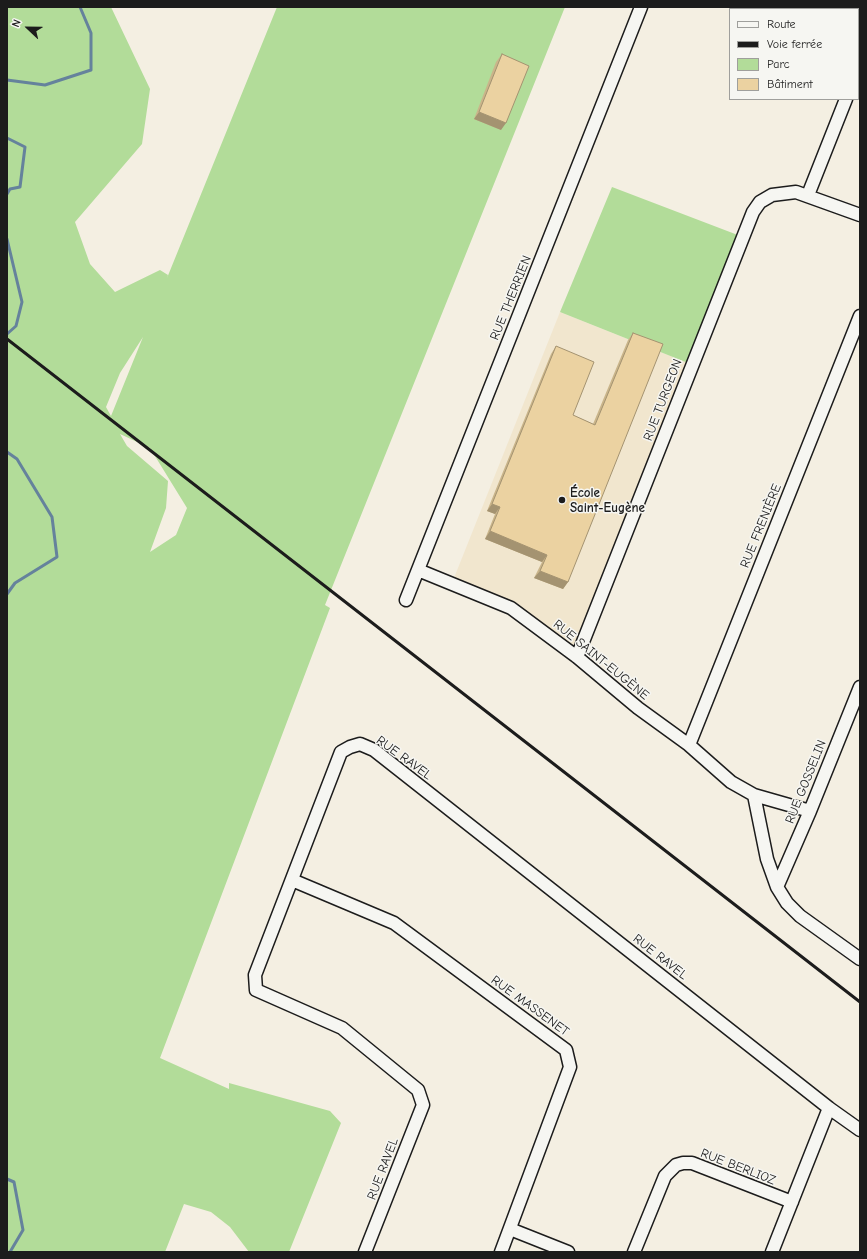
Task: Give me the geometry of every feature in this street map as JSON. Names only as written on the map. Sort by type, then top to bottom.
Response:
[{"type":"street","name":"RUE THERRIEN","points":[[406,600],[642,7]]},
{"type":"street","points":[[808,195],[846,100]]},
{"type":"street","name":"RUE TURGEON","points":[[577,657],[753,212],[760,202],[772,195],[796,192],[808,195],[860,215]]},
{"type":"street","name":"RUE FRENIÈRE","points":[[689,745],[860,316]]},
{"type":"street","name":"RUE SAINT-EUGÈNE","points":[[418,570],[511,608],[577,657],[638,708],[689,745],[731,782],[754,795],[810,811]]},
{"type":"street","name":"RUE GOSSELIN","points":[[777,887],[810,811],[860,687]]},
{"type":"street","name":"RUE RAVEL","points":[[366,1252],[423,1105],[418,1090],[342,1028],[256,990],[255,974],[341,752],[360,744],[374,750],[829,1108],[860,1130]]},
{"type":"street","points":[[754,795],[767,859],[777,887],[787,903],[800,916],[860,959]]},
{"type":"street","name":"RUE MASSENET","points":[[292,880],[394,923],[566,1050],[570,1067],[501,1252]]},
{"type":"street","points":[[772,1252],[829,1108]]},
{"type":"street","name":"RUE BERLIOZ","points":[[634,1252],[665,1176],[676,1165],[692,1163],[792,1202]]},
{"type":"street","points":[[510,1229],[568,1252]]},
{"type":"shaded area","points":[[775,7],[860,7],[860,38],[859,8]]},
{"type":"shaded area","name":"École Saint-Eugène","points":[[560,312],[693,365],[577,657],[511,608],[452,583]]},
{"type":"green space","points":[[7,7],[111,7],[150,89],[142,144],[75,222],[90,264],[115,292],[160,270],[168,275],[167,278],[277,7],[565,7],[325,605],[330,608],[160,1058],[229,1089],[229,1083],[330,1111],[341,1123],[289,1252],[249,1252],[230,1227],[211,1212],[184,1204],[165,1252],[7,1252]],"holes":[[[143,337],[111,416],[106,407],[120,373]],[[120,434],[150,448],[187,508],[176,535],[150,552],[166,508],[168,481],[127,446]]]},
{"type":"green space","points":[[612,187],[743,237],[693,365],[560,312]]},
{"type":"building","points":[[502,54],[529,66],[506,123],[479,112]]},
{"type":"building","points":[[633,333],[663,344],[568,582],[540,571],[547,555],[490,531],[500,507],[492,504],[556,346],[594,362],[573,415],[595,425]]},
{"type":"waterway","points":[[7,80],[45,85],[91,70],[91,33],[80,7]]},
{"type":"waterway","points":[[7,138],[25,147],[20,187],[10,189],[7,194]]},
{"type":"waterway","points":[[7,239],[22,302],[16,326],[7,334]]},
{"type":"waterway","points":[[7,452],[17,459],[52,517],[57,557],[15,583],[7,594]]},
{"type":"waterway","points":[[7,1179],[14,1182],[23,1230],[10,1252]]},
{"type":"railway","points":[[7,339],[860,1002]]},
{"type":"place","name":"École Saint-Eugène","points":[[562,500]]}]
